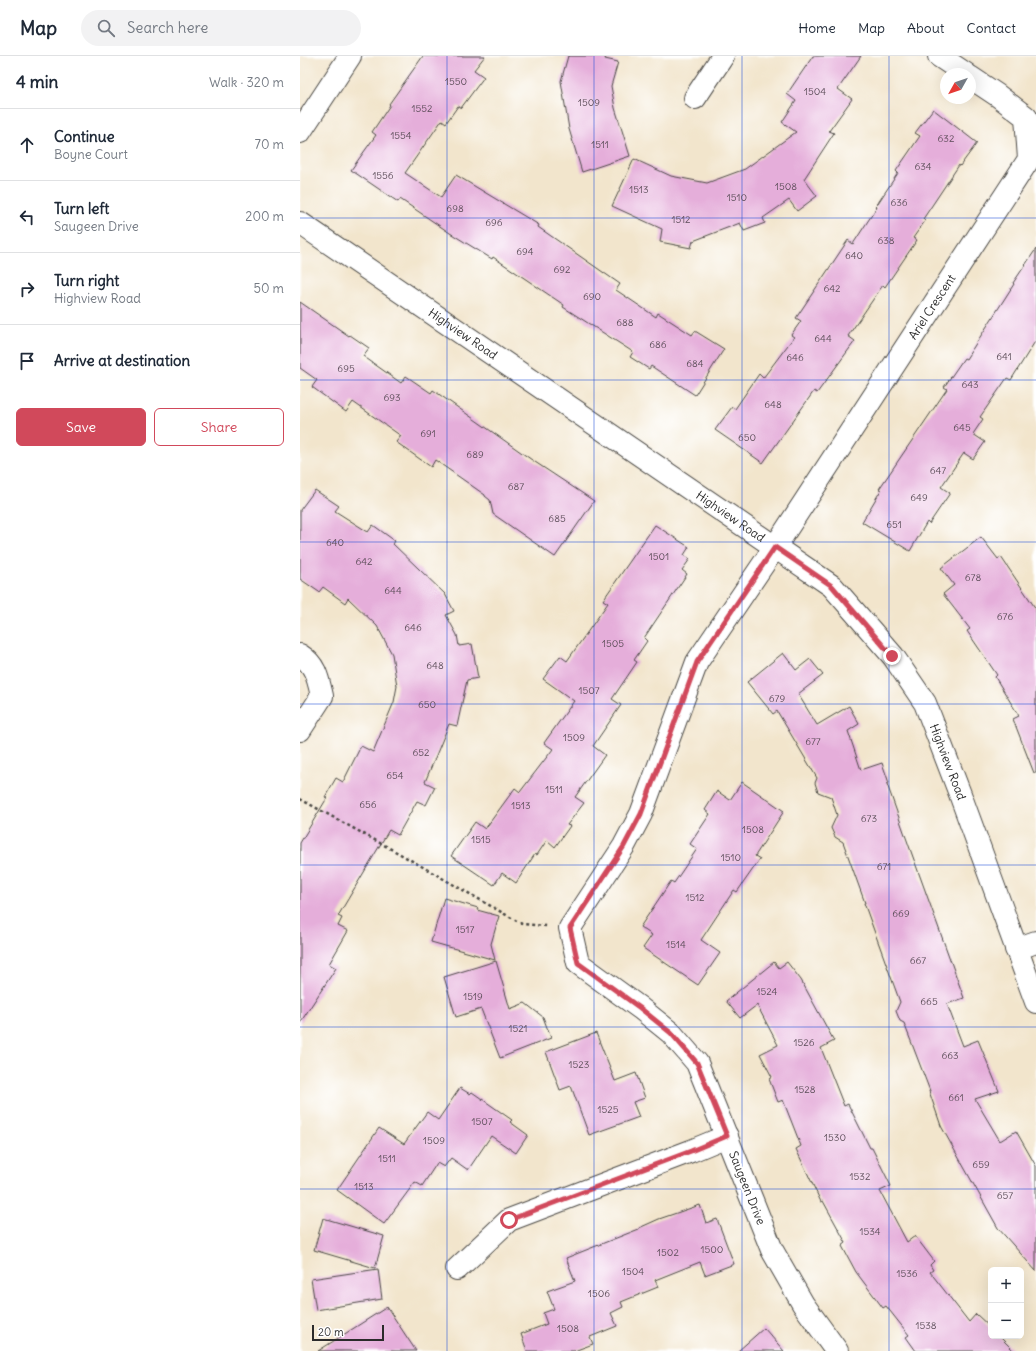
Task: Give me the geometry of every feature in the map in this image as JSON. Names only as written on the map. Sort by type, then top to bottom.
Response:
[{"type":"street","points":[[300,132],[350,56]]},
{"type":"street","points":[[695,98],[724,56]]},
{"type":"street","points":[[939,56],[957,68]]},
{"type":"street","name":"Ariel Crescent","points":[[775,547],[1029,159],[1026,117],[976,81]]},
{"type":"street","name":"Highview Road","points":[[300,223],[832,586],[892,656],[925,704],[960,794],[1036,1002]]},
{"type":"street","points":[[570,928],[624,846],[641,814],[697,662],[775,547]]},
{"type":"street","points":[[300,655],[308,660],[318,677],[322,696],[300,730]]},
{"type":"street","name":"Saugeen Drive","points":[[570,928],[578,963],[640,1008],[671,1033],[697,1063],[772,1250],[803,1304],[837,1351]]},
{"type":"street","points":[[1016,949],[1036,942]]},
{"type":"street","points":[[458,1269],[509,1220],[684,1154],[727,1136]]},
{"type":"path","points":[[300,799],[402,855],[522,924],[570,928]]},
{"type":"building","points":[[423,56],[485,56],[474,70],[484,77],[461,108],[458,106],[446,123],[442,120],[405,173],[441,197],[456,175],[539,225],[538,227],[620,284],[616,290],[656,317],[658,313],[692,335],[695,331],[724,349],[695,395],[651,366],[649,369],[630,357],[633,352],[563,307],[564,305],[493,257],[492,259],[450,233],[400,199],[398,202],[351,170],[376,135],[372,132],[390,105],[389,104]]},
{"type":"building","points":[[568,56],[606,56],[605,59],[618,62],[611,86],[615,108],[630,156],[582,172],[569,129],[561,81]]},
{"type":"building","points":[[813,56],[861,56],[838,89],[852,99],[829,131],[834,133],[804,179],[817,196],[797,211],[789,200],[763,218],[765,223],[744,231],[740,223],[693,241],[691,248],[660,242],[662,229],[612,206],[634,159],[671,176],[707,183],[745,169],[796,132],[782,122],[796,101],[787,94]]},
{"type":"building","points":[[933,109],[977,143],[960,166],[959,165],[923,219],[925,221],[913,238],[917,240],[885,287],[883,285],[848,336],[855,341],[817,393],[814,391],[763,463],[715,430],[732,407],[735,409],[759,374],[763,378],[794,337],[791,335],[801,321],[796,318],[848,240],[853,244],[898,173],[896,171],[920,136],[915,133]]},
{"type":"building","points":[[1036,249],[1036,340],[1011,380],[1007,378],[980,417],[983,419],[973,434],[985,442],[973,459],[964,453],[941,487],[950,493],[929,524],[927,522],[910,551],[862,522],[881,490],[879,489],[947,389],[944,387],[964,358],[966,359]]},
{"type":"building","points":[[300,302],[369,348],[363,356],[401,383],[406,376],[431,393],[433,390],[532,460],[594,501],[555,557],[493,514],[490,500],[485,495],[435,460],[431,467],[396,442],[401,436],[353,402],[346,412],[312,387],[317,380],[300,368]]},
{"type":"building","points":[[315,490],[339,506],[335,511],[368,532],[373,525],[395,541],[393,544],[445,594],[454,611],[446,615],[457,635],[459,646],[472,644],[478,678],[467,680],[457,726],[449,724],[425,782],[435,787],[426,805],[417,801],[398,835],[389,830],[338,916],[342,918],[338,926],[348,931],[329,964],[336,968],[300,1023],[300,843],[327,798],[325,797],[336,778],[343,782],[361,746],[373,752],[394,702],[397,686],[392,654],[377,626],[348,598],[345,603],[323,587],[319,592],[300,579],[300,510]]},
{"type":"building","points":[[655,525],[689,547],[684,555],[690,559],[682,570],[687,574],[644,638],[647,641],[634,660],[637,662],[612,699],[621,705],[593,746],[605,755],[575,797],[584,803],[567,825],[570,826],[555,847],[547,840],[537,855],[535,854],[516,883],[502,873],[494,885],[451,856],[475,822],[485,829],[515,788],[520,792],[553,749],[544,743],[574,701],[543,679],[560,656],[567,661],[608,603],[603,600]]},
{"type":"building","points":[[981,537],[998,559],[1001,557],[1036,609],[1036,773],[1034,773],[1013,719],[1019,716],[995,677],[997,675],[967,631],[970,629],[943,594],[954,585],[941,568]]},
{"type":"building","points":[[783,653],[796,670],[810,659],[823,675],[798,694],[817,725],[849,706],[859,724],[848,731],[861,770],[882,763],[889,783],[887,784],[964,998],[947,1004],[963,1046],[978,1040],[999,1091],[975,1099],[1000,1141],[1016,1131],[1036,1166],[1036,1271],[998,1228],[941,1126],[930,1091],[904,1023],[900,1021],[896,1011],[900,1002],[843,842],[835,837],[831,828],[837,815],[831,797],[818,792],[815,783],[817,778],[777,711],[773,714],[747,682]]},
{"type":"building","points":[[742,782],[784,811],[755,856],[760,859],[737,892],[734,890],[701,940],[720,953],[698,985],[643,948],[652,935],[640,927],[671,881],[674,883],[697,849],[690,844],[710,814],[705,810],[717,791],[730,800]]},
{"type":"building","points":[[444,898],[499,916],[491,944],[495,960],[431,942]]},
{"type":"building","points":[[496,961],[510,1009],[525,1003],[543,1017],[551,1038],[500,1058],[481,1009],[456,1017],[444,977]]},
{"type":"building","points":[[774,962],[779,968],[787,962],[801,980],[834,1041],[821,1048],[844,1106],[848,1104],[891,1186],[880,1191],[907,1242],[915,1236],[934,1261],[930,1265],[933,1270],[930,1272],[969,1322],[976,1314],[988,1325],[988,1339],[1002,1339],[1014,1351],[916,1351],[906,1337],[909,1335],[886,1306],[883,1308],[856,1272],[842,1246],[846,1243],[823,1201],[821,1202],[796,1149],[801,1146],[783,1100],[778,1102],[769,1079],[772,1077],[760,1054],[778,1045],[757,1005],[740,1018],[726,1001]]},
{"type":"building","points":[[596,1033],[615,1081],[636,1073],[645,1098],[633,1102],[639,1117],[589,1135],[571,1086],[560,1090],[546,1052]]},
{"type":"building","points":[[460,1088],[470,1094],[472,1092],[512,1120],[510,1122],[528,1135],[516,1153],[491,1136],[468,1170],[451,1158],[444,1167],[437,1163],[422,1186],[415,1182],[384,1224],[337,1190],[379,1128],[404,1144],[427,1112],[438,1120]]},
{"type":"building","points":[[700,1205],[706,1223],[717,1219],[734,1264],[705,1275],[700,1262],[655,1280],[658,1287],[621,1302],[623,1307],[611,1313],[617,1326],[590,1337],[593,1344],[574,1351],[527,1351],[521,1334],[547,1324],[543,1313],[554,1309],[547,1291],[575,1281],[566,1258],[639,1229],[659,1219]]},
{"type":"building","points":[[323,1218],[384,1236],[375,1268],[314,1250]]},
{"type":"building","points":[[378,1269],[382,1299],[316,1310],[311,1279]]},
{"type":"building","points":[[387,1307],[416,1351],[318,1351]]},
{"type":"building","points":[[764,1328],[784,1351],[738,1351]]},
{"type":"route","points":[[509,1220],[727,1136],[697,1063],[671,1033],[640,1008],[578,963],[570,928],[624,846],[641,814],[697,662],[775,547],[832,586],[892,656]]}]
